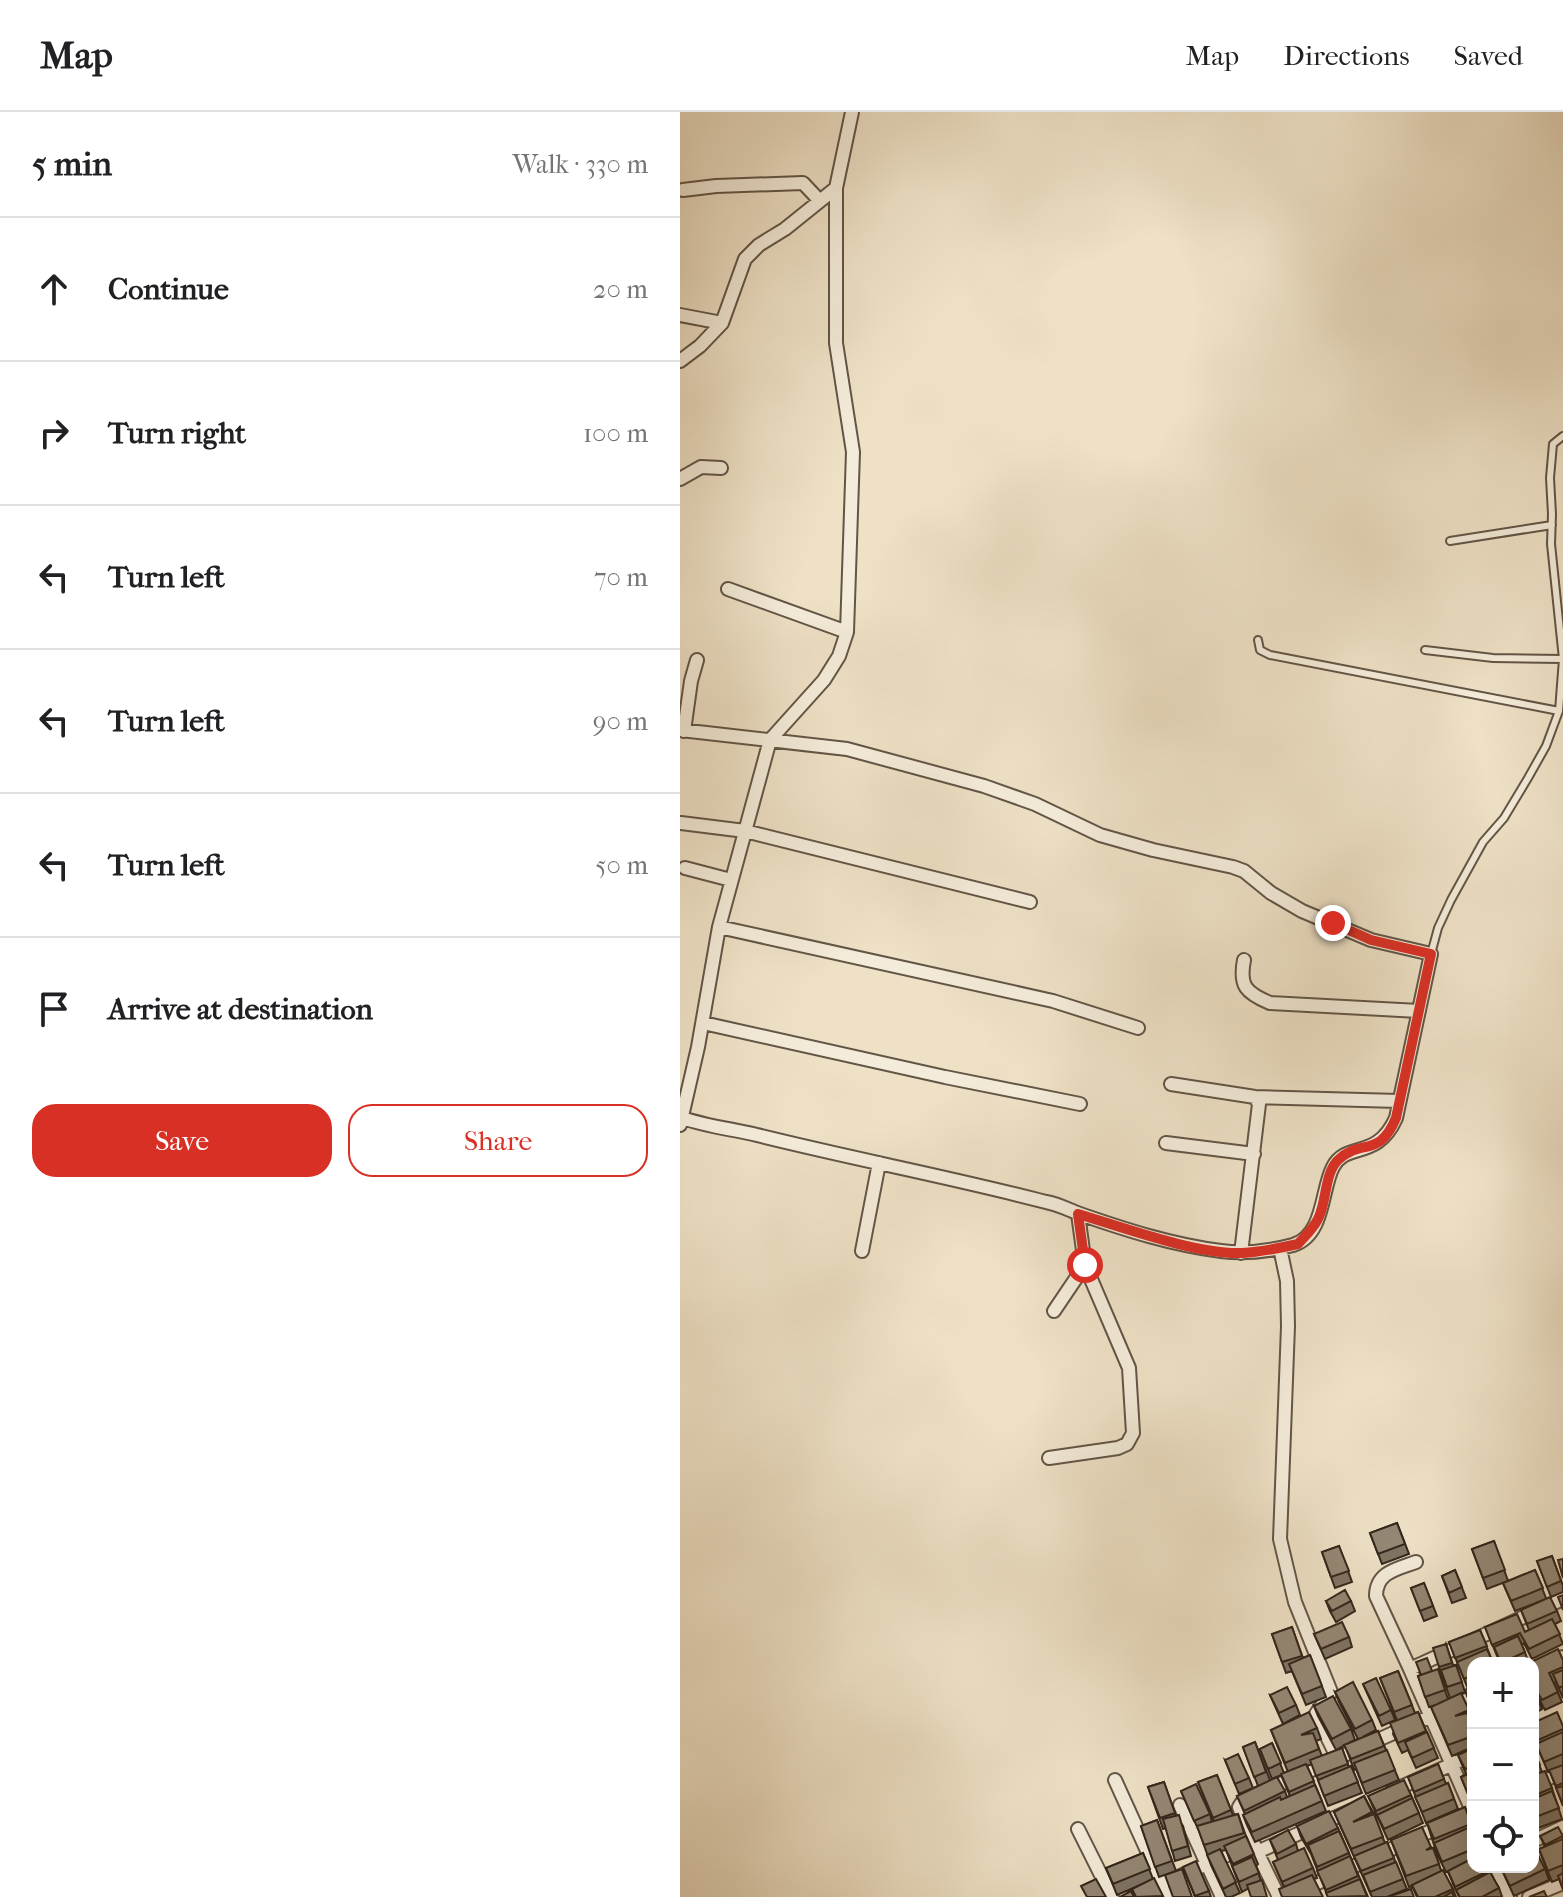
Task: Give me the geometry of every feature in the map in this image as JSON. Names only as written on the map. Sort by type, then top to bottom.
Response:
[{"type":"street","points":[[697,660],[682,731],[770,740],[847,749],[984,786],[1035,804],[1100,835],[1233,867],[1302,911],[1371,940],[1431,954],[1396,1118],[1385,1138],[1373,1147],[1347,1154],[1332,1168],[1319,1218],[1298,1244],[1241,1253],[1205,1249],[1139,1233],[1050,1202],[680,1120],[703,1023],[719,927],[770,740],[824,680],[839,656],[847,632],[853,452],[836,343],[836,188],[852,112]]},
{"type":"street","points":[[683,190],[803,183],[820,201]]},
{"type":"street","points":[[680,361],[722,323],[736,276],[745,259],[759,245],[836,188]]},
{"type":"street","points":[[680,315],[722,323]]},
{"type":"street","points":[[680,479],[701,467],[721,468]]},
{"type":"street","points":[[728,589],[847,632]]},
{"type":"street","points":[[681,823],[745,831],[1030,902]]},
{"type":"street","points":[[685,868],[731,880]]},
{"type":"street","points":[[719,927],[1053,1001],[1138,1028]]},
{"type":"street","points":[[1244,960],[1243,983],[1257,998],[1270,1003],[1419,1011]]},
{"type":"street","points":[[703,1023],[1080,1104]]},
{"type":"street","points":[[1171,1084],[1255,1097],[1399,1101]]},
{"type":"street","points":[[1241,1253],[1259,1104],[1255,1097]]},
{"type":"street","points":[[1166,1143],[1254,1154]]},
{"type":"street","points":[[862,1251],[879,1163]]},
{"type":"street","points":[[1049,1458],[1118,1448],[1127,1444],[1133,1433],[1129,1368],[1085,1265],[1078,1214]]},
{"type":"street","points":[[1280,1248],[1287,1281],[1288,1326],[1280,1539],[1295,1602],[1330,1687],[1329,1698],[1316,1716],[1337,1757]]},
{"type":"street","points":[[1054,1311],[1085,1265]]},
{"type":"street","points":[[1416,1562],[1387,1572],[1376,1586],[1376,1596],[1468,1801]]},
{"type":"street","points":[[1410,1669],[1563,1599]]},
{"type":"street","points":[[1539,1667],[1563,1657]]},
{"type":"street","points":[[1279,1897],[1255,1848],[1240,1808],[1241,1802],[1467,1700]]},
{"type":"street","points":[[1386,1794],[1467,1758]]},
{"type":"street","points":[[1539,1782],[1563,1772]]},
{"type":"street","points":[[1115,1780],[1168,1897]]},
{"type":"street","points":[[1180,1805],[1222,1897]]},
{"type":"street","points":[[1133,1897],[1207,1863],[1255,1848],[1359,1807]]},
{"type":"street","points":[[1287,1897],[1467,1815]]},
{"type":"street","points":[[1539,1838],[1563,1827]]},
{"type":"street","points":[[1078,1829],[1112,1897]]},
{"type":"street","points":[[1408,1897],[1467,1870]]},
{"type":"street","points":[[1499,1873],[1510,1897]]},
{"type":"street","points":[[1529,1897],[1563,1883]]},
{"type":"lane","points":[[1431,954],[1438,928],[1451,900],[1483,842],[1504,818],[1528,778],[1546,746],[1559,711],[1563,659],[1551,544],[1550,478],[1552,448],[1556,439],[1563,436]]},
{"type":"lane","points":[[1450,541],[1552,525]]},
{"type":"lane","points":[[1258,640],[1260,650],[1270,655],[1559,711]]},
{"type":"lane","points":[[1425,650],[1493,658],[1563,659]]},
{"type":"building","points":[[1397,1523],[1405,1544],[1378,1554],[1370,1533]]},
{"type":"building","points":[[1494,1541],[1505,1570],[1483,1578],[1472,1549]]},
{"type":"building","points":[[1339,1546],[1349,1571],[1331,1577],[1322,1552]]},
{"type":"building","points":[[1552,1556],[1561,1581],[1547,1587],[1537,1561]]},
{"type":"building","points":[[1563,1559],[1563,1578],[1558,1560]]},
{"type":"building","points":[[1455,1570],[1462,1587],[1449,1593],[1442,1576]]},
{"type":"building","points":[[1535,1570],[1543,1588],[1511,1601],[1503,1583]]},
{"type":"building","points":[[1424,1583],[1433,1606],[1420,1611],[1411,1588]]},
{"type":"building","points":[[1345,1590],[1351,1601],[1332,1611],[1326,1601]]},
{"type":"building","points":[[1550,1597],[1557,1611],[1527,1624],[1521,1610]]},
{"type":"building","points":[[1517,1614],[1525,1632],[1552,1619],[1560,1634],[1529,1649],[1520,1633],[1492,1645],[1485,1627]]},
{"type":"building","points":[[1342,1622],[1349,1637],[1321,1649],[1314,1634]]},
{"type":"building","points":[[1292,1627],[1302,1656],[1282,1662],[1272,1634]]},
{"type":"building","points":[[1480,1630],[1487,1646],[1455,1658],[1449,1642]]},
{"type":"building","points":[[1518,1636],[1525,1652],[1514,1657],[1498,1657],[1494,1647]]},
{"type":"building","points":[[1446,1644],[1452,1663],[1439,1667],[1433,1648]]},
{"type":"building","points":[[1487,1649],[1490,1657],[1469,1657]]},
{"type":"building","points":[[1558,1649],[1563,1660],[1563,1667],[1549,1673],[1558,1692],[1542,1700],[1539,1695],[1539,1658]]},
{"type":"building","points":[[1310,1655],[1322,1686],[1302,1694],[1289,1664]]},
{"type":"building","points":[[1427,1658],[1432,1671],[1421,1675],[1416,1662]]},
{"type":"building","points":[[1467,1658],[1467,1678],[1464,1679],[1457,1662]]},
{"type":"building","points":[[1456,1665],[1462,1682],[1447,1687],[1441,1670]]},
{"type":"building","points":[[1438,1669],[1445,1690],[1425,1697],[1418,1676]]},
{"type":"building","points":[[1563,1670],[1563,1686],[1559,1688],[1553,1674]]},
{"type":"building","points":[[1398,1671],[1412,1705],[1394,1712],[1380,1678]]},
{"type":"building","points":[[1376,1678],[1391,1710],[1379,1716],[1363,1684]]},
{"type":"building","points":[[1353,1682],[1372,1720],[1355,1729],[1335,1692]]},
{"type":"building","points":[[1287,1687],[1296,1705],[1279,1713],[1270,1695]]},
{"type":"building","points":[[1461,1693],[1467,1711],[1455,1716],[1467,1713],[1467,1738],[1448,1745],[1431,1707]]},
{"type":"building","points":[[1333,1696],[1351,1729],[1332,1739],[1314,1706]]},
{"type":"building","points":[[1309,1712],[1317,1728],[1301,1735],[1313,1733],[1319,1749],[1285,1763],[1271,1730]]},
{"type":"building","points":[[1418,1712],[1426,1731],[1398,1743],[1390,1723]]},
{"type":"building","points":[[1557,1712],[1563,1729],[1539,1740],[1539,1720]]},
{"type":"building","points":[[1378,1731],[1384,1746],[1351,1759],[1344,1745]]},
{"type":"building","points":[[1427,1732],[1434,1748],[1412,1758],[1405,1742]]},
{"type":"building","points":[[1563,1732],[1563,1754],[1544,1762],[1539,1743]]},
{"type":"building","points":[[1255,1742],[1266,1772],[1254,1777],[1243,1747]]},
{"type":"building","points":[[1272,1743],[1281,1763],[1268,1769],[1260,1749]]},
{"type":"building","points":[[1342,1748],[1348,1764],[1316,1776],[1310,1760]]},
{"type":"building","points":[[1387,1750],[1395,1770],[1362,1783],[1354,1763]]},
{"type":"building","points":[[1467,1751],[1467,1768],[1465,1769],[1458,1755]]},
{"type":"building","points":[[1238,1754],[1249,1778],[1235,1784],[1225,1760]]},
{"type":"building","points":[[1306,1764],[1314,1781],[1289,1792],[1281,1774]]},
{"type":"building","points":[[1438,1764],[1444,1779],[1414,1792],[1408,1777]]},
{"type":"building","points":[[1563,1765],[1563,1783],[1556,1786],[1549,1770]]},
{"type":"building","points":[[1351,1766],[1358,1782],[1324,1796],[1318,1780]]},
{"type":"building","points":[[1545,1771],[1552,1788],[1539,1793],[1539,1773]]},
{"type":"building","points":[[1467,1774],[1467,1792],[1461,1777]]},
{"type":"building","points":[[1217,1775],[1231,1810],[1213,1818],[1198,1782]]},
{"type":"building","points":[[1277,1777],[1285,1791],[1244,1811],[1237,1796]]},
{"type":"building","points":[[1404,1780],[1411,1795],[1376,1811],[1368,1796]]},
{"type":"building","points":[[1164,1782],[1175,1813],[1160,1818],[1148,1787]]},
{"type":"building","points":[[1448,1783],[1454,1799],[1422,1812],[1415,1797]]},
{"type":"building","points":[[1196,1784],[1210,1814],[1194,1821],[1181,1791]]},
{"type":"building","points":[[1315,1785],[1322,1801],[1252,1832],[1243,1815]]},
{"type":"building","points":[[1563,1786],[1563,1805],[1556,1788]]},
{"type":"building","points":[[1552,1791],[1559,1808],[1539,1816],[1539,1796]]},
{"type":"building","points":[[1364,1796],[1372,1812],[1353,1822],[1374,1814],[1383,1837],[1351,1849],[1334,1812]]},
{"type":"building","points":[[1412,1798],[1419,1813],[1384,1829],[1377,1815]]},
{"type":"building","points":[[1465,1807],[1467,1813],[1467,1826],[1434,1839],[1427,1823]]},
{"type":"building","points":[[1329,1811],[1338,1828],[1306,1844],[1297,1826]]},
{"type":"building","points":[[1238,1814],[1244,1833],[1204,1845],[1197,1826]]},
{"type":"building","points":[[1179,1815],[1188,1846],[1172,1851],[1163,1819]]},
{"type":"building","points":[[1157,1820],[1172,1861],[1155,1867],[1141,1826]]},
{"type":"building","points":[[1422,1827],[1431,1847],[1426,1850],[1433,1848],[1439,1864],[1406,1876],[1391,1840]]},
{"type":"building","points":[[1558,1827],[1563,1836],[1545,1845],[1540,1836]]},
{"type":"building","points":[[1467,1828],[1467,1852],[1442,1862],[1434,1843]]},
{"type":"building","points":[[1288,1830],[1296,1844],[1277,1854],[1270,1840]]},
{"type":"building","points":[[1339,1831],[1349,1853],[1317,1867],[1308,1845]]},
{"type":"building","points":[[1246,1836],[1254,1854],[1233,1864],[1224,1846]]},
{"type":"building","points":[[1563,1839],[1563,1865],[1548,1871],[1539,1849]]},
{"type":"building","points":[[1387,1842],[1394,1858],[1361,1871],[1354,1856]]},
{"type":"building","points":[[1304,1848],[1313,1868],[1282,1882],[1273,1862]]},
{"type":"building","points":[[1220,1849],[1236,1882],[1223,1889],[1207,1855]]},
{"type":"building","points":[[1143,1853],[1150,1869],[1113,1884],[1106,1868]]},
{"type":"building","points":[[1350,1856],[1358,1876],[1326,1890],[1317,1871]]},
{"type":"building","points":[[1252,1857],[1259,1873],[1239,1882],[1232,1866]]},
{"type":"building","points":[[1539,1857],[1545,1869],[1539,1872]]},
{"type":"building","points":[[1196,1861],[1209,1891],[1195,1896],[1183,1867]]},
{"type":"building","points":[[1467,1861],[1467,1873],[1484,1873],[1455,1887],[1448,1871]]},
{"type":"building","points":[[1396,1862],[1403,1879],[1370,1892],[1363,1875]]},
{"type":"building","points":[[1182,1869],[1192,1897],[1173,1897],[1165,1875]]},
{"type":"building","points":[[1443,1870],[1453,1889],[1435,1897],[1418,1897],[1412,1885]]},
{"type":"building","points":[[1488,1873],[1499,1888],[1482,1897],[1460,1897],[1456,1890]]},
{"type":"building","points":[[1504,1873],[1537,1873],[1510,1886]]},
{"type":"building","points":[[1312,1875],[1323,1897],[1282,1897],[1279,1889]]},
{"type":"building","points":[[1154,1878],[1163,1896],[1136,1897],[1132,1889]]},
{"type":"building","points":[[1096,1879],[1106,1897],[1087,1897],[1081,1886]]},
{"type":"building","points":[[1360,1879],[1367,1896],[1328,1897],[1326,1893]]},
{"type":"building","points":[[1262,1880],[1267,1897],[1251,1897],[1247,1885]]},
{"type":"building","points":[[1411,1889],[1414,1897],[1388,1897]]},
{"type":"building","points":[[1131,1891],[1134,1897],[1120,1897]]},
{"type":"building","points":[[1544,1891],[1547,1897],[1529,1897]]},
{"type":"route","points":[[1085,1265],[1078,1214],[1139,1233],[1217,1251],[1241,1253],[1298,1244],[1319,1218],[1332,1168],[1339,1159],[1373,1147],[1391,1130],[1431,954],[1371,940],[1333,923]]}]
